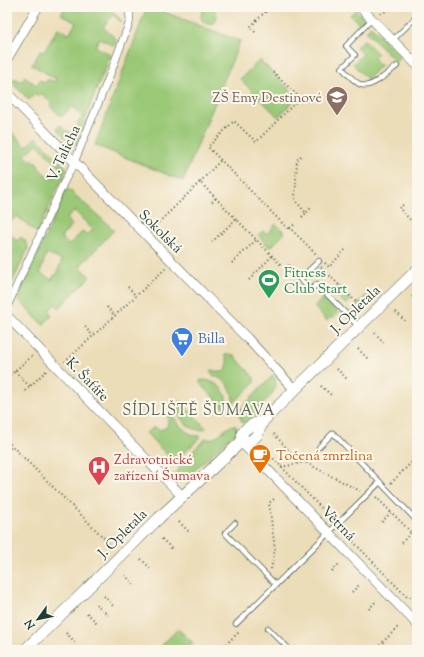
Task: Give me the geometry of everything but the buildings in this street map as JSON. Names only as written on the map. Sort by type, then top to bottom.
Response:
[{"type":"street","points":[[7,59],[38,7]]},
{"type":"street","name":"V. Talicha","points":[[7,307],[74,163],[109,77],[130,21],[129,7]]},
{"type":"street","points":[[360,7],[376,17],[393,40],[417,65]]},
{"type":"street","name":"Sokolská","points":[[7,94],[247,338],[294,389]]},
{"type":"street","name":"J. Opletala","points":[[25,650],[182,496],[242,441],[242,433],[248,426],[263,421],[417,270]]},
{"type":"street","name":"K. Šafáře","points":[[7,316],[182,496]]},
{"type":"street","name":"Větrná","points":[[242,441],[417,624]]},
{"type":"lane","points":[[393,40],[417,16]]},
{"type":"lane","points":[[376,17],[346,46],[355,55],[342,68],[357,83],[363,86],[372,84],[397,66]]},
{"type":"lane","points":[[300,279],[318,262]]},
{"type":"lane","points":[[289,268],[311,290],[317,284],[359,327]]},
{"type":"lane","points":[[319,447],[333,433],[417,522]]},
{"type":"lane","points":[[236,624],[380,482]]},
{"type":"lane","points":[[235,523],[225,533],[276,585]]},
{"type":"lane","points":[[268,628],[290,650]]},
{"type":"path","points":[[255,32],[250,27],[270,7]]},
{"type":"path","points":[[376,17],[393,7]]},
{"type":"path","points":[[273,72],[300,98],[256,142],[234,121],[208,147],[288,230],[290,228],[329,267],[345,250]]},
{"type":"path","points":[[301,156],[297,160],[295,200],[306,213],[302,217]]},
{"type":"path","points":[[145,235],[221,160]]},
{"type":"path","points":[[200,182],[287,271],[289,268]]},
{"type":"path","points":[[212,202],[216,198]]},
{"type":"path","points":[[403,204],[399,208],[417,227]]},
{"type":"path","points":[[212,242],[236,219]]},
{"type":"path","points":[[290,228],[294,224]]},
{"type":"path","points":[[232,263],[256,240]]},
{"type":"path","points":[[249,280],[272,256]]},
{"type":"path","points":[[318,262],[356,302]]},
{"type":"path","points":[[25,391],[93,336],[162,272]]},
{"type":"path","points":[[128,287],[136,296]]},
{"type":"path","points":[[412,296],[417,301]]},
{"type":"path","points":[[107,307],[115,316]]},
{"type":"path","points":[[396,312],[406,322]]},
{"type":"path","points":[[85,327],[93,336]]},
{"type":"path","points":[[375,333],[384,343]]},
{"type":"path","points":[[7,378],[39,349]]},
{"type":"path","points":[[358,349],[368,359]]},
{"type":"path","points":[[337,369],[347,379]]},
{"type":"path","points":[[15,371],[30,387]]},
{"type":"path","points":[[321,386],[331,395]]},
{"type":"path","points":[[274,434],[291,453],[367,495],[376,497],[417,538]]},
{"type":"path","points":[[7,441],[109,543]]},
{"type":"path","points":[[7,451],[12,446]]},
{"type":"path","points":[[281,467],[306,462]]},
{"type":"path","points":[[270,578],[275,550],[269,503],[274,499]]},
{"type":"path","points":[[382,522],[392,512]]},
{"type":"path","points":[[179,522],[190,533]]},
{"type":"path","points":[[402,542],[412,532]]},
{"type":"path","points":[[162,539],[173,550]]},
{"type":"path","points":[[142,559],[152,570]]},
{"type":"path","points":[[332,571],[339,564]]},
{"type":"path","points":[[125,575],[135,586]]},
{"type":"path","points":[[352,592],[359,585]]},
{"type":"path","points":[[104,596],[114,607]]},
{"type":"path","points":[[369,609],[376,602]]},
{"type":"path","points":[[96,604],[108,615]]},
{"type":"path","points":[[87,613],[98,624]]},
{"type":"path","points":[[377,648],[400,626]]},
{"type":"path","points":[[66,633],[77,644]]},
{"type":"green space","points":[[65,7],[108,7],[122,21],[121,22],[113,15],[103,27],[117,40],[114,46],[100,38],[95,46],[111,55],[92,100],[76,144],[71,144],[57,128],[60,125],[67,132],[69,131],[72,134],[79,127],[77,123],[83,117],[73,106],[61,117],[50,106],[52,104],[41,93],[38,96],[35,94],[29,100],[10,81],[10,78],[14,80],[15,78],[21,82],[25,76],[37,85],[40,80],[45,83],[48,79],[54,82],[56,79],[32,65],[41,50],[44,52],[58,28],[69,34],[76,23],[61,14]]},
{"type":"green space","points":[[147,7],[151,7],[240,41],[183,181],[95,145]]},
{"type":"green space","points":[[206,8],[212,8],[217,13],[215,22],[212,24],[206,24],[201,19],[201,13]]},
{"type":"green space","points":[[356,10],[365,20],[360,25],[350,15]]},
{"type":"green space","points":[[371,26],[401,57],[396,62],[366,31]]},
{"type":"green space","points":[[364,40],[378,54],[374,58],[381,65],[367,79],[353,64],[363,54],[356,47]]},
{"type":"green space","points":[[260,60],[297,97],[278,117],[240,79]]},
{"type":"green space","points":[[10,130],[26,147],[36,137],[67,168],[37,233],[17,216],[7,226],[7,223],[13,216],[7,210],[7,133]],"holes":[[[37,144],[60,167],[61,171],[53,178],[49,178],[32,159],[30,161],[25,155]]]},
{"type":"green space","points":[[67,188],[114,230],[80,266],[90,277],[59,308],[56,304],[49,311],[52,315],[43,325],[17,298]],"holes":[[[75,211],[93,230],[87,235],[83,231],[69,245],[61,237],[72,225],[66,219]],[[46,254],[62,260],[56,276],[54,275],[52,280],[40,273]]]},
{"type":"green space","points":[[276,224],[285,233],[270,248],[258,235],[263,231],[267,234]]},
{"type":"green space","points":[[7,231],[17,241],[21,237],[27,243],[28,249],[7,293]]},
{"type":"green space","points":[[338,286],[351,300],[346,305],[333,292]]},
{"type":"green space","points":[[367,295],[372,300],[367,305],[357,311],[351,310]]},
{"type":"green space","points":[[324,299],[339,313],[334,318],[331,317],[327,321],[314,307]]},
{"type":"green space","points":[[225,355],[234,355],[254,378],[254,383],[233,404],[233,397],[229,386],[221,379],[214,376],[210,371],[224,372],[228,364]]},
{"type":"green space","points":[[273,375],[276,385],[273,393],[259,407],[258,413],[245,425],[238,412]]},
{"type":"green space","points":[[201,380],[213,382],[221,389],[226,398],[226,410],[199,382]]},
{"type":"green space","points":[[179,400],[206,428],[202,430],[194,429],[182,420],[178,413]]},
{"type":"green space","points":[[167,415],[172,415],[183,429],[190,434],[199,436],[200,438],[174,462],[146,433],[154,427],[160,430],[167,427]]},
{"type":"green space","points":[[234,425],[240,430],[235,435],[232,435],[188,476],[180,480],[172,477],[180,468],[179,465],[205,439],[213,438],[230,426]]},
{"type":"green space","points":[[178,629],[193,643],[185,650],[157,650]]},
{"type":"place","name":"ZŠ Emy Destinové","points":[[337,116]]},
{"type":"place","name":"Fitness Club Start","points":[[269,300]]},
{"type":"place","name":"Billa","points":[[182,358]]},
{"type":"place","name":"Točená zmrzlina","points":[[260,474]]},
{"type":"place","name":"Zdravotnické zařízení Šumava","points":[[99,486]]},
{"type":"district","name":"SÍDLIŠTĚ ŠUMAVA","points":[[199,410]]}]
